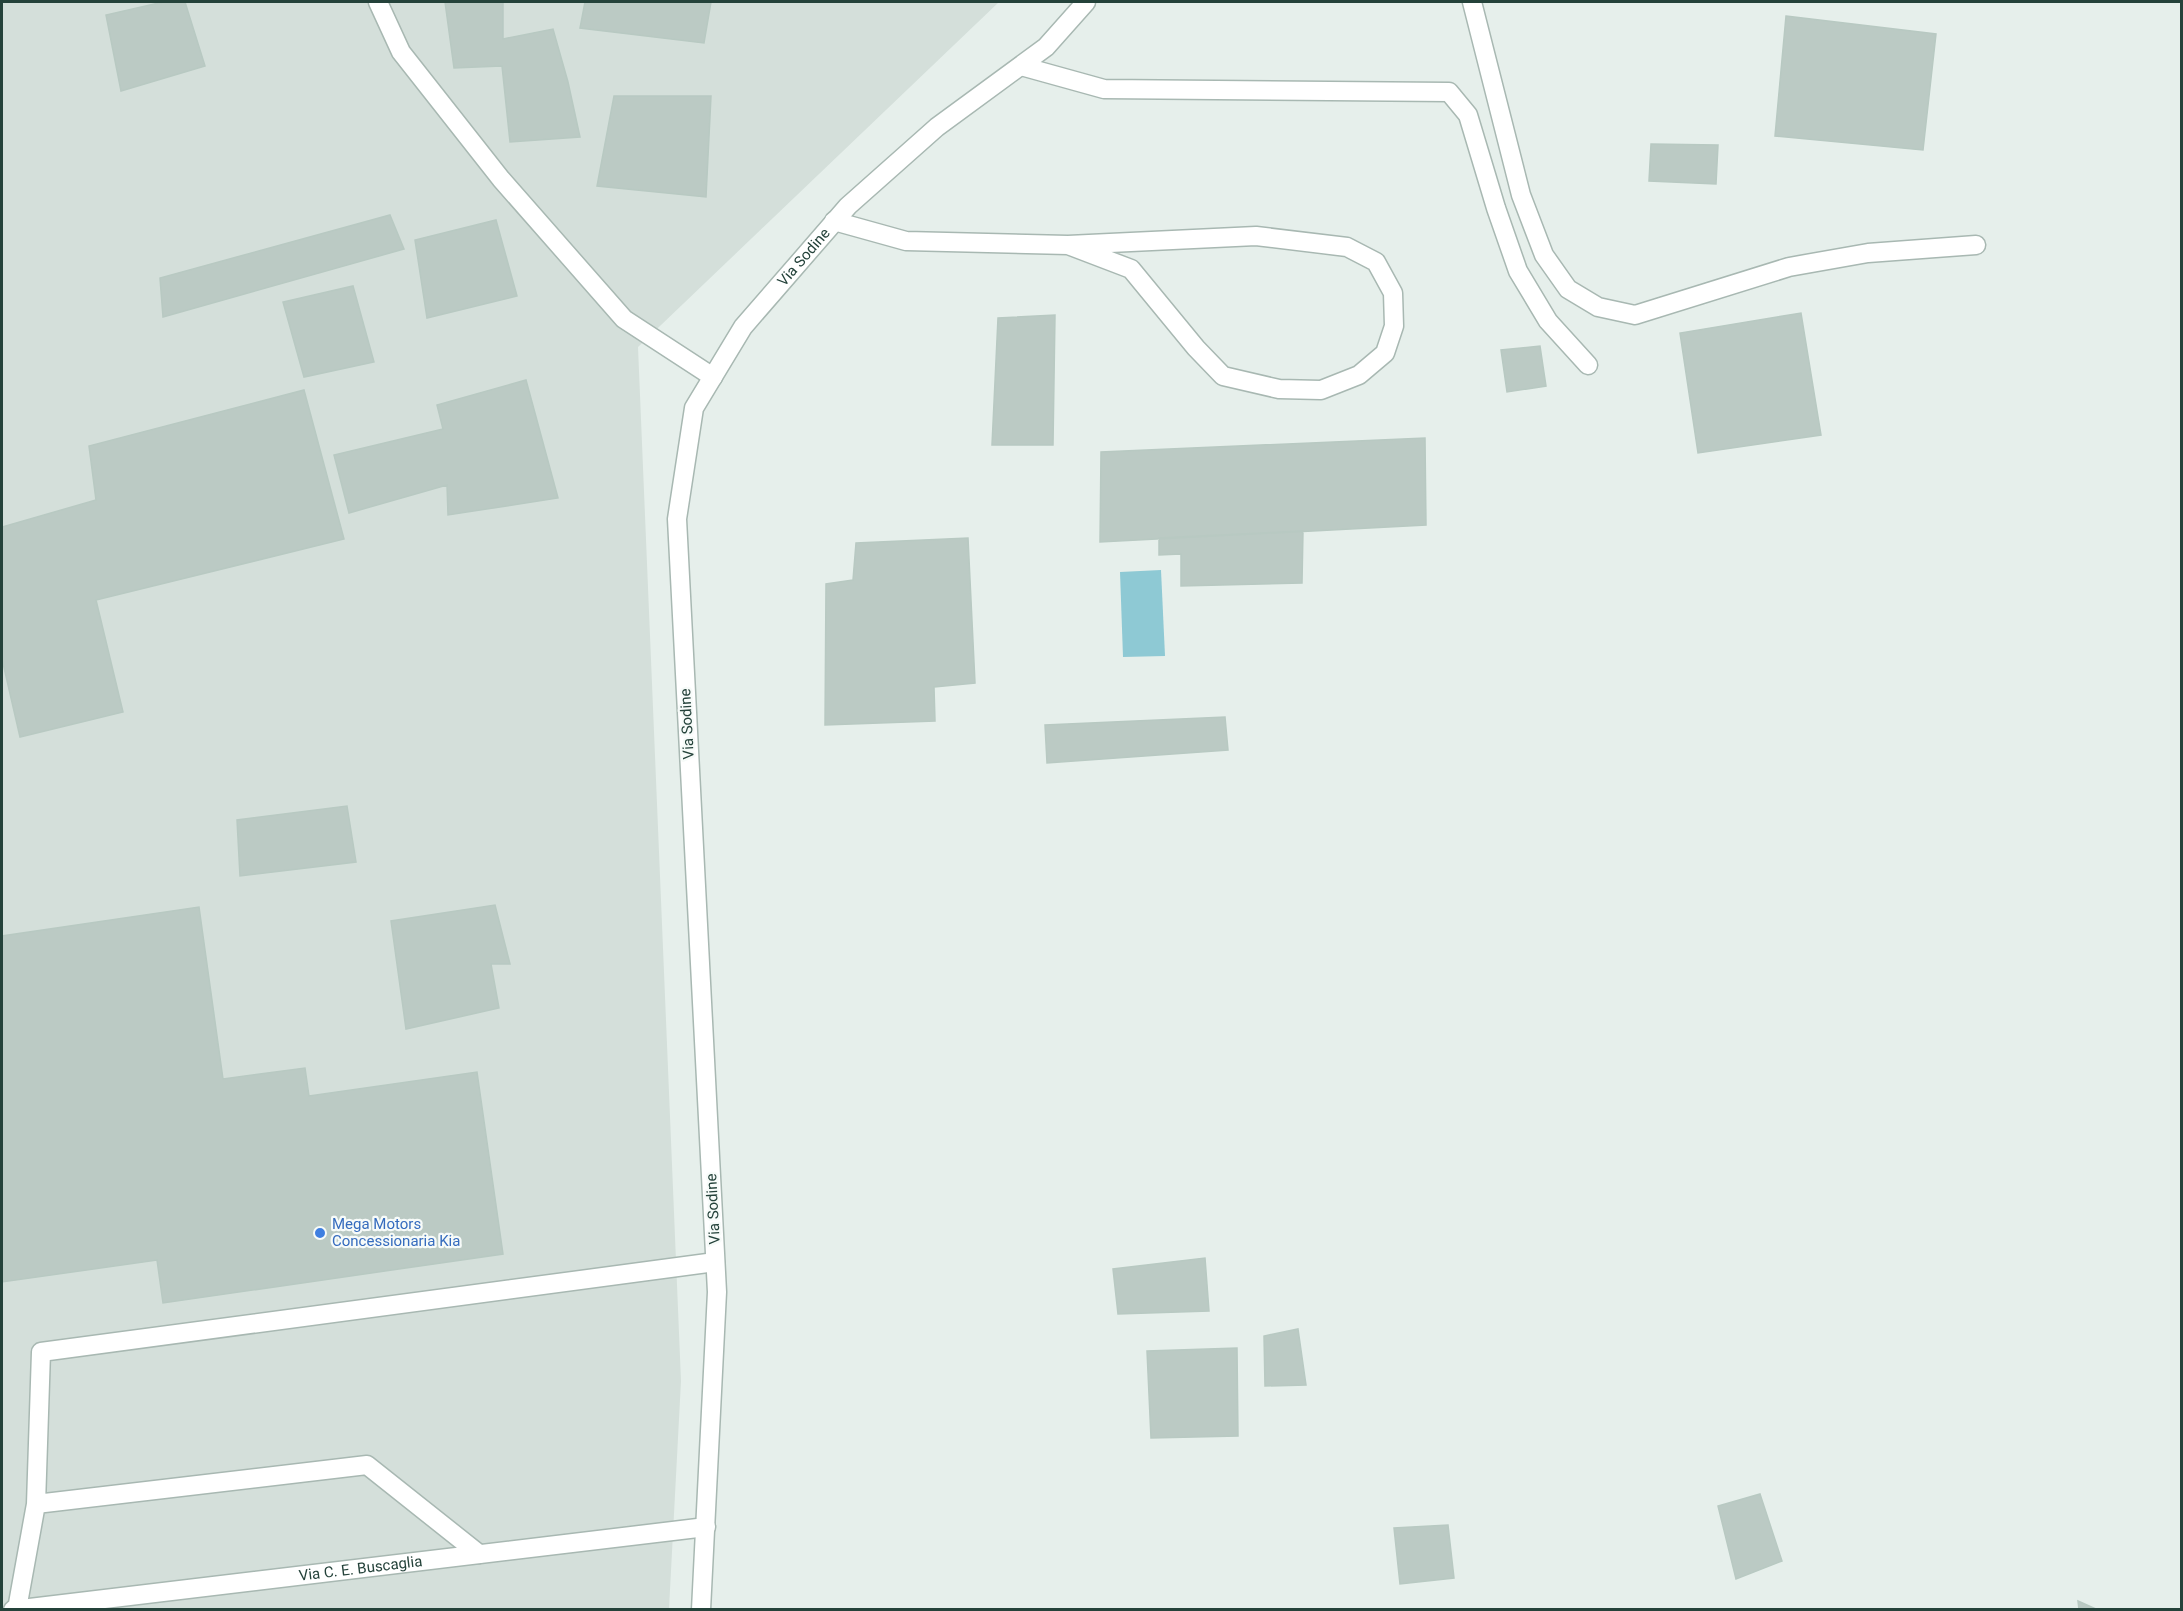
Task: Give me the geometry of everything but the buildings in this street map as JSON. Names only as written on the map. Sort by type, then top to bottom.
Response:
[{"type":"street","points":[[378,2],[401,52],[501,179],[624,319],[713,377]]},
{"type":"street","name":"Via Sodine","points":[[701,1610],[717,1292],[677,519],[694,408],[743,327],[848,206],[937,127],[1046,47],[1086,2]]},
{"type":"street","points":[[1472,2],[1521,195],[1544,255],[1568,289],[1598,307],[1635,315],[1789,267],[1868,253],[1976,245]]},
{"type":"street","points":[[1021,66],[1104,89],[1449,92],[1468,115],[1518,271],[1548,321],[1588,365]]},
{"type":"street","points":[[834,221],[906,241],[1068,245],[1256,237],[1347,247],[1376,262],[1393,293],[1394,326],[1385,353],[1359,375],[1321,390],[1279,389],[1223,376],[1196,348],[1131,269],[1068,245]]},
{"type":"street","points":[[15,1609],[36,1504],[41,1352],[715,1262]]},
{"type":"street","points":[[36,1504],[368,1465],[479,1554]]},
{"type":"street","name":"Via C. E. Buscaglia","points":[[15,1609],[706,1527]]},
{"type":"shaded area","points":[[2,2],[999,2],[638,347],[681,1381],[669,1609],[2,1610]]},
{"type":"water","points":[[1161,570],[1165,656],[1123,657],[1120,572]]},
{"type":"place","name":"Mega Motors Concessionaria Kia","points":[[320,1233]]}]
